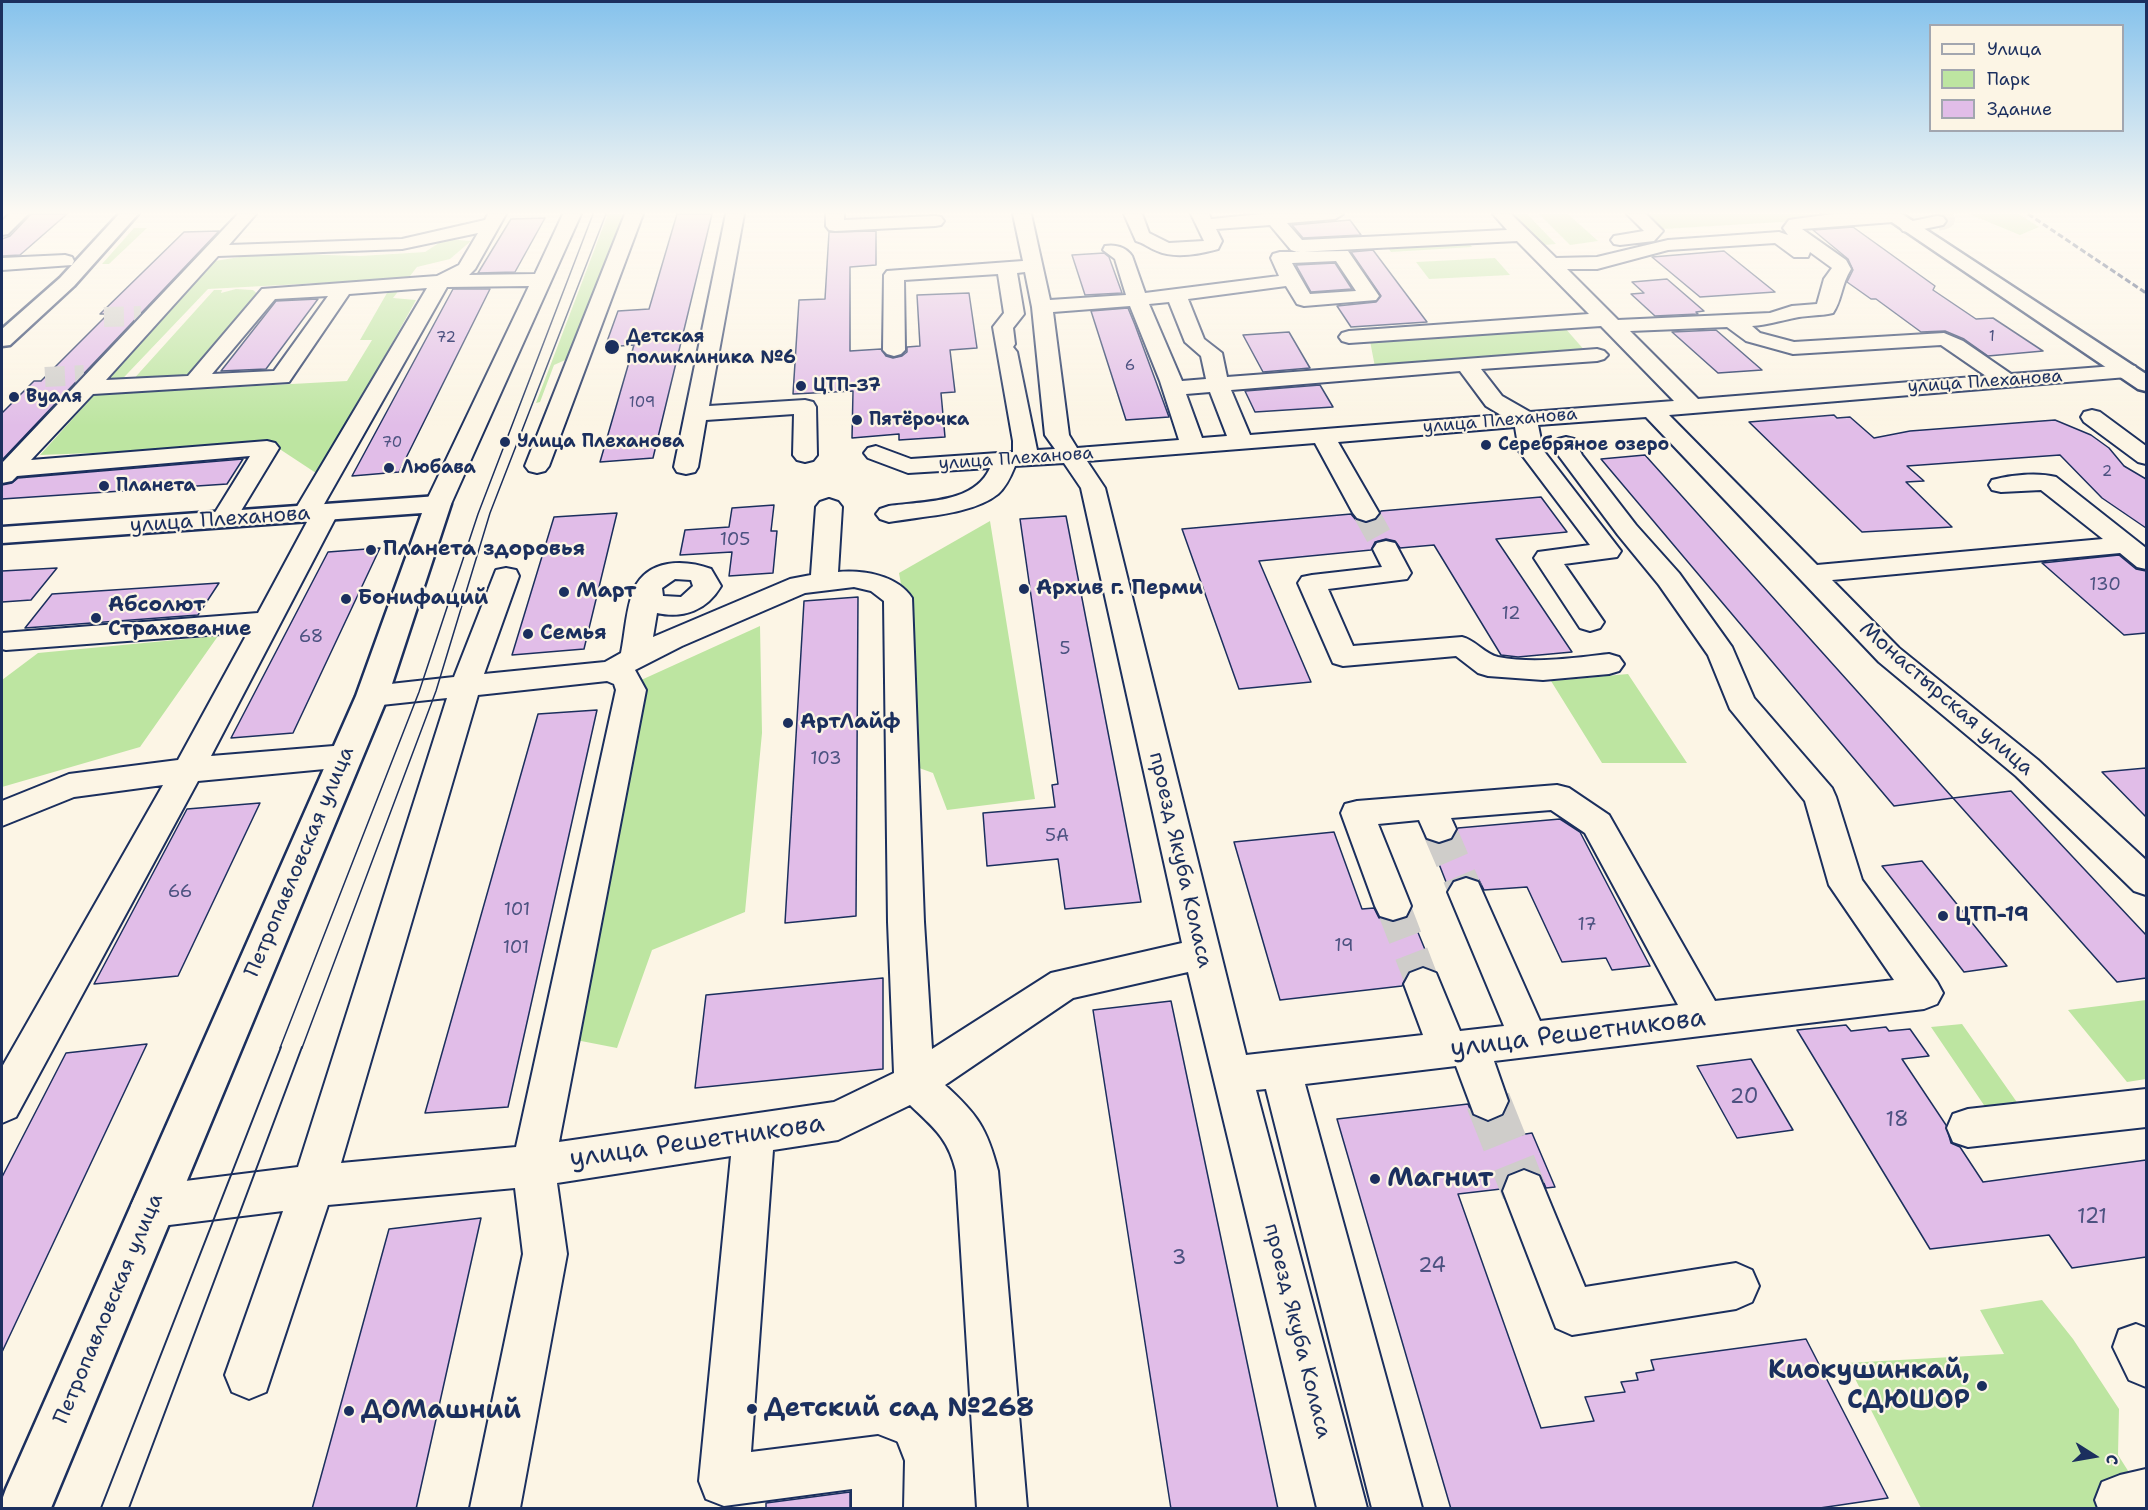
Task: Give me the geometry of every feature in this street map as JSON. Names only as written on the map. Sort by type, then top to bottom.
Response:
[{"type":"main road","points":[[2,317],[39,284]]},
{"type":"main road","points":[[2,340],[64,284]]},
{"type":"main road","points":[[1995,284],[2146,384]]},
{"type":"main road","name":"улица Плеханова","points":[[2,535],[438,504]]},
{"type":"main road","name":"Петропавловская улица","points":[[24,1509],[372,696],[438,504]]},
{"type":"street","points":[[6,473],[90,379],[180,284]]},
{"type":"street","points":[[194,382],[269,292],[399,284]]},
{"type":"street","points":[[2,1104],[269,621],[315,514],[439,284]]},
{"type":"street","name":"Петропавловская улица","points":[[438,504],[540,284]]},
{"type":"street","points":[[537,466],[607,284]]},
{"type":"street","points":[[686,467],[722,284]]},
{"type":"street","points":[[894,284],[894,350]]},
{"type":"street","points":[[889,514],[969,498],[989,489],[1016,458],[1025,441],[1005,348],[1003,327],[1014,314],[1010,284]]},
{"type":"street","name":"проезд Якуба Коласа","points":[[1038,284],[1057,435],[1093,488],[1202,954],[1342,1509]]},
{"type":"street","points":[[1132,284],[1193,446]]},
{"type":"street","points":[[1042,307],[1137,300],[1254,284]]},
{"type":"street","points":[[1294,284],[1304,300],[1370,296],[1363,284]]},
{"type":"street","points":[[1571,284],[1611,322],[1691,405]]},
{"type":"street","points":[[1349,337],[1611,322],[1732,321],[1772,318],[1792,312],[1826,309],[1833,284]]},
{"type":"street","points":[[90,379],[194,382],[281,377],[343,289]]},
{"type":"street","points":[[1176,294],[1195,342],[1211,353],[1218,384],[1241,441]]},
{"type":"street","points":[[1732,321],[1753,337],[1793,348],[1944,339],[2006,380]]},
{"type":"street","points":[[1173,388],[1597,355]]},
{"type":"street","points":[[1466,364],[1494,401],[1525,419],[1531,451],[1608,551],[1547,558],[1590,622]]},
{"type":"street","name":"улица Плеханова","points":[[876,453],[908,466],[1323,436],[2127,371]]},
{"type":"street","points":[[697,414],[805,407],[805,455]]},
{"type":"street","name":"Монастырская улица","points":[[1651,409],[1888,655],[2027,768],[2146,880]]},
{"type":"street","points":[[2092,417],[2146,457]]},
{"type":"street","points":[[1323,436],[1366,513]]},
{"type":"street","name":"улица Решетникова","points":[[1232,1075],[1924,993],[1846,885],[1820,797],[1741,702],[1722,654],[1669,579],[1627,530],[1571,456],[1566,444]]},
{"type":"street","points":[[6,473],[267,448],[224,519]]},
{"type":"street","points":[[2001,484],[2047,482],[2146,561]]},
{"type":"street","points":[[824,580],[829,507]]},
{"type":"street","points":[[1810,574],[2126,545]]},
{"type":"street","points":[[1386,549],[1398,573],[1312,583],[1343,656],[1462,646],[1488,666],[1543,669],[1609,664]]},
{"type":"street","points":[[249,1375],[313,1186],[465,687],[506,576]]},
{"type":"street","points":[[372,696],[465,687],[623,665],[672,639],[800,585],[824,580],[854,579],[880,585],[898,598],[906,922],[914,1083],[953,1119],[970,1142],[977,1171],[1002,1509]]},
{"type":"street","points":[[495,1509],[545,1254],[533,1166],[631,690],[623,665],[647,591]]},
{"type":"street","points":[[3,639],[269,621]]},
{"type":"street","points":[[2,814],[69,786],[188,770],[346,756]]},
{"type":"street","points":[[1393,906],[1357,813],[1435,818],[1557,797],[1597,824],[1705,1019]]},
{"type":"street","points":[[1466,892],[1529,1040]]},
{"type":"street","name":"улица Решетникова","points":[[153,1206],[313,1186],[533,1166],[838,1121],[914,1083],[1064,984],[1202,954]]},
{"type":"street","points":[[1423,984],[1488,1101]]},
{"type":"street","points":[[1281,1069],[1397,1509]]},
{"type":"street","points":[[1968,1128],[2146,1108]]},
{"type":"street","points":[[754,1133],[724,1481],[878,1461],[877,1509]]},
{"type":"street","points":[[1524,1191],[1572,1312],[1736,1286]]},
{"type":"street","points":[[2125,1509],[2120,1500],[2146,1494]]},
{"type":"green space","points":[[194,284],[293,284],[208,289],[108,394],[347,381],[372,340],[360,340],[392,284],[403,284],[393,298],[416,300],[319,475],[275,446],[40,455]]},
{"type":"green space","points":[[581,284],[598,284],[572,357],[554,365],[540,402],[536,403]]},
{"type":"green space","points":[[236,289],[253,290],[260,296],[195,372],[177,379],[130,383],[214,290],[222,290],[221,293]]},
{"type":"green space","points":[[1565,328],[1586,352],[1375,367],[1370,341]]},
{"type":"green space","points":[[990,521],[1035,799],[947,810],[933,773],[908,764],[919,737],[915,663],[899,573]]},
{"type":"green space","points":[[760,626],[762,733],[745,912],[652,950],[617,1048],[576,1040],[639,681]]},
{"type":"green space","points":[[218,636],[140,747],[2,787],[2,680],[38,653]]},
{"type":"green space","points":[[1628,674],[1687,763],[1602,763],[1551,681]]},
{"type":"green space","points":[[2146,1000],[2146,1079],[2127,1082],[2068,1010]]},
{"type":"green space","points":[[1962,1024],[2021,1108],[1988,1111],[1931,1027]]},
{"type":"green space","name":"Киокушинкай, СДЮШОР","points":[[2042,1300],[2073,1339],[2119,1409],[2118,1455],[2146,1499],[2146,1508],[1921,1508],[1847,1363],[2004,1354],[1980,1310]]},
{"type":"building","points":[[130,284],[168,284],[2,460],[2,413],[34,381],[41,381],[108,314],[100,314]]},
{"type":"building","points":[[656,284],[695,284],[653,458],[600,462],[634,345],[605,347],[618,311],[649,309]]},
{"type":"building","points":[[826,284],[850,284],[850,351],[881,349],[886,356],[893,358],[902,356],[907,352],[907,347],[920,346],[917,295],[969,293],[977,348],[950,350],[955,392],[941,393],[945,437],[899,440],[899,434],[852,438],[853,391],[793,394],[799,300],[825,299]]},
{"type":"building","points":[[1082,284],[1119,284],[1122,293],[1085,295]]},
{"type":"building","points":[[1307,284],[1349,284],[1352,289],[1311,292]]},
{"type":"building","points":[[1373,284],[1399,284],[1427,322],[1351,327],[1337,306],[1376,302],[1381,296]]},
{"type":"building","points":[[1635,284],[1673,284],[1704,311],[1696,312],[1698,314],[1655,316],[1631,294],[1644,293]]},
{"type":"building","points":[[1685,284],[1766,284],[1775,292],[1700,297]]},
{"type":"building","points":[[1850,284],[1933,284],[1935,286],[1933,290],[1976,319],[1993,318],[2043,351],[1988,356],[1964,339],[1945,331],[1921,332],[1876,299],[1871,299]]},
{"type":"building","points":[[453,289],[490,289],[399,472],[352,476]]},
{"type":"building","points":[[318,299],[266,369],[221,371],[276,301]]},
{"type":"building","points":[[1128,308],[1169,417],[1126,420],[1091,311]]},
{"type":"building","points":[[1716,330],[1762,370],[1718,373],[1672,332]]},
{"type":"building","points":[[1289,332],[1310,368],[1263,372],[1243,335]]},
{"type":"building","points":[[1320,385],[1333,407],[1255,412],[1245,391]]},
{"type":"building","points":[[1834,415],[1837,418],[1850,417],[1874,438],[1910,431],[2055,420],[2091,435],[2109,448],[2124,466],[2146,479],[2146,528],[2102,498],[2060,455],[1907,466],[1924,481],[1906,482],[1952,527],[1862,532],[1749,422]]},
{"type":"building","points":[[1645,455],[1953,798],[1894,806],[1601,459]]},
{"type":"building","points":[[243,459],[227,484],[2,499],[2,485],[12,483],[18,478]]},
{"type":"building","points":[[1541,497],[1567,532],[1496,539],[1572,652],[1518,657],[1501,655],[1434,545],[1400,548],[1395,541],[1386,539],[1375,542],[1371,550],[1259,561],[1311,682],[1239,689],[1182,529],[1351,514],[1356,520],[1367,523],[1377,519],[1381,511]]},
{"type":"building","points":[[774,505],[771,531],[777,531],[773,573],[729,576],[732,552],[680,555],[685,530],[729,527],[732,508]]},
{"type":"building","name":"Март","points":[[617,513],[584,649],[512,655],[554,517]]},
{"type":"building","points":[[1066,516],[1141,902],[1065,909],[1058,859],[987,866],[983,813],[1055,807],[1052,785],[1058,784],[1020,519]]},
{"type":"building","points":[[380,548],[293,733],[231,738],[328,552]]},
{"type":"building","points":[[2119,555],[2136,569],[2146,571],[2146,633],[2124,635],[2042,563]]},
{"type":"building","points":[[57,568],[31,600],[2,602],[2,571]]},
{"type":"building","points":[[219,583],[198,615],[25,628],[52,594]]},
{"type":"building","points":[[858,597],[856,916],[785,923],[804,601]]},
{"type":"building","points":[[597,710],[508,1107],[425,1113],[538,714]]},
{"type":"building","points":[[2146,768],[2146,817],[2102,772]]},
{"type":"building","points":[[2011,791],[2146,935],[2146,978],[2117,982],[1953,798]]},
{"type":"building","points":[[260,803],[178,976],[94,984],[187,809]]},
{"type":"building","points":[[1560,819],[1580,832],[1650,966],[1612,970],[1606,958],[1562,962],[1527,887],[1484,890],[1479,880],[1465,876],[1453,880],[1448,887],[1430,841],[1440,844],[1452,840],[1458,828]]},
{"type":"building","points":[[1334,832],[1362,909],[1374,908],[1379,918],[1392,922],[1407,918],[1410,913],[1433,969],[1422,966],[1409,971],[1402,986],[1280,1000],[1234,842]]},
{"type":"building","name":"ЦТП-19","points":[[1922,861],[2007,966],[1964,972],[1882,866]]},
{"type":"building","points":[[883,978],[883,1069],[695,1088],[706,995]]},
{"type":"building","points":[[1171,1001],[1278,1509],[1171,1509],[1093,1010]]},
{"type":"building","points":[[1846,1025],[1851,1031],[1886,1027],[1889,1031],[1910,1029],[1929,1056],[1902,1059],[1946,1125],[1951,1143],[1960,1147],[1983,1182],[2146,1160],[2146,1257],[2072,1268],[2049,1235],[1930,1249],[1797,1030]]},
{"type":"building","points":[[147,1044],[2,1352],[2,1177],[66,1053]]},
{"type":"building","points":[[1751,1059],[1793,1130],[1737,1138],[1697,1066]]},
{"type":"building","points":[[1468,1104],[1473,1116],[1487,1122],[1503,1116],[1507,1108],[1519,1135],[1532,1133],[1555,1187],[1546,1188],[1540,1174],[1523,1168],[1508,1174],[1501,1189],[1458,1194],[1541,1428],[1594,1421],[1585,1397],[1625,1392],[1621,1382],[1638,1380],[1636,1373],[1654,1370],[1651,1360],[1806,1339],[1888,1498],[1813,1509],[1451,1509],[1337,1119]]},
{"type":"building","points":[[481,1218],[416,1509],[312,1509],[389,1229]]},
{"type":"building","points":[[850,1492],[850,1509],[766,1509],[766,1503]]},
{"type":"tunnel","points":[[104,317],[141,316]]},
{"type":"tunnel","points":[[45,377],[84,375]]},
{"type":"tunnel","points":[[1366,513],[1386,549]]},
{"type":"tunnel","points":[[1439,829],[1466,892]]},
{"type":"tunnel","points":[[1393,906],[1423,984]]},
{"type":"tunnel","points":[[1488,1101],[1524,1191]]},
{"type":"tram line","points":[[280,1048],[419,692],[478,514],[566,284]]},
{"type":"tram line","points":[[302,1048],[436,691],[490,513],[579,284]]},
{"type":"tram line","points":[[101,1508],[281,1047]]},
{"type":"tram line","points":[[129,1508],[302,1047]]},
{"type":"railway","points":[[2133,284],[2146,293]]},
{"type":"place","name":"Детская поликлиника №6","points":[[612,347]]},
{"type":"place","name":"ЦТП-37","points":[[801,386]]},
{"type":"place","name":"Вуаля","points":[[14,397]]},
{"type":"place","name":"Пятёрочка","points":[[857,420]]},
{"type":"place","name":"Улица Плеханова","points":[[505,442]]},
{"type":"place","name":"Серебряное озеро","points":[[1486,445]]},
{"type":"place","name":"Любава","points":[[389,468]]},
{"type":"place","name":"Планета","points":[[104,486]]},
{"type":"place","name":"Планета здоровья","points":[[371,550]]},
{"type":"place","name":"Архив г. Перми","points":[[1024,589]]},
{"type":"place","name":"Март","points":[[564,592]]},
{"type":"place","name":"Бонифаций","points":[[346,599]]},
{"type":"place","name":"Абсолют Страхование","points":[[96,618]]},
{"type":"place","name":"Семья","points":[[528,634]]},
{"type":"place","name":"АртЛайф","points":[[788,723]]},
{"type":"place","name":"ЦТП-19","points":[[1943,916]]},
{"type":"place","name":"Магнит","points":[[1375,1179]]},
{"type":"place","name":"Киокушинкай, СДЮШОР","points":[[1982,1386]]},
{"type":"place","name":"Детский сад №268","points":[[752,1409]]},
{"type":"place","name":"ДОМашний","points":[[349,1411]]}]
